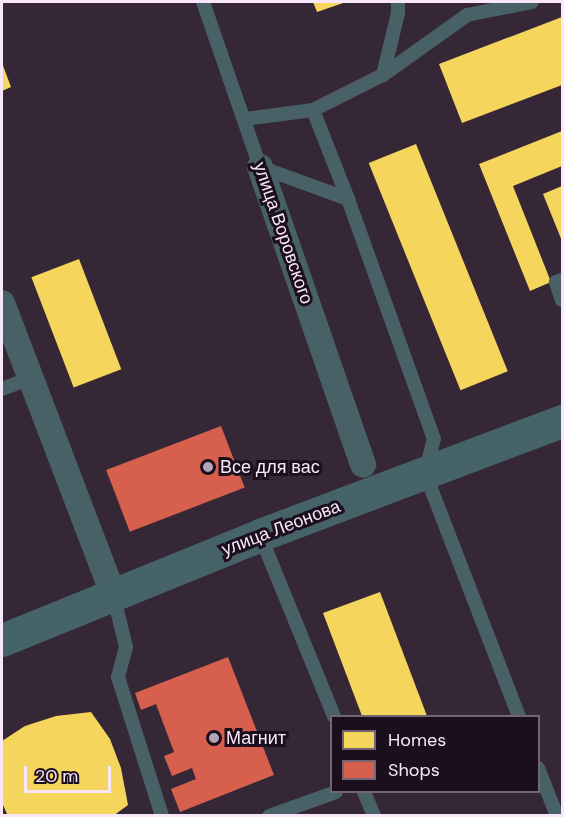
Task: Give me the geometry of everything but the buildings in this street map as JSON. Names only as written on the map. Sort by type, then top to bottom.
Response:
[{"type":"main road","name":"улица Леонова","points":[[2,640],[260,535],[562,421]]},
{"type":"street","name":"улица Воровского","points":[[260,167],[363,465]]},
{"type":"street","points":[[2,303],[113,594]]},
{"type":"lane","name":"улица Воровского","points":[[203,2],[260,167]]},
{"type":"lane","points":[[383,75],[398,13],[398,2]]},
{"type":"lane","points":[[244,119],[313,110],[383,75],[467,15],[529,2]]},
{"type":"lane","points":[[313,110],[348,199],[434,439],[425,473],[518,715]]},
{"type":"lane","points":[[260,167],[348,199]]},
{"type":"lane","points":[[562,280],[556,282],[562,300]]},
{"type":"lane","points":[[2,389],[31,378]]},
{"type":"lane","points":[[260,535],[333,715]]},
{"type":"lane","points":[[113,594],[126,647],[118,677],[162,816]]},
{"type":"lane","points":[[540,773],[556,816]]},
{"type":"lane","points":[[269,816],[333,793]]},
{"type":"lane","points":[[364,793],[374,816]]},
{"type":"place","name":"Все для вас","points":[[208,467]]},
{"type":"place","name":"Магнит","points":[[214,738]]}]
